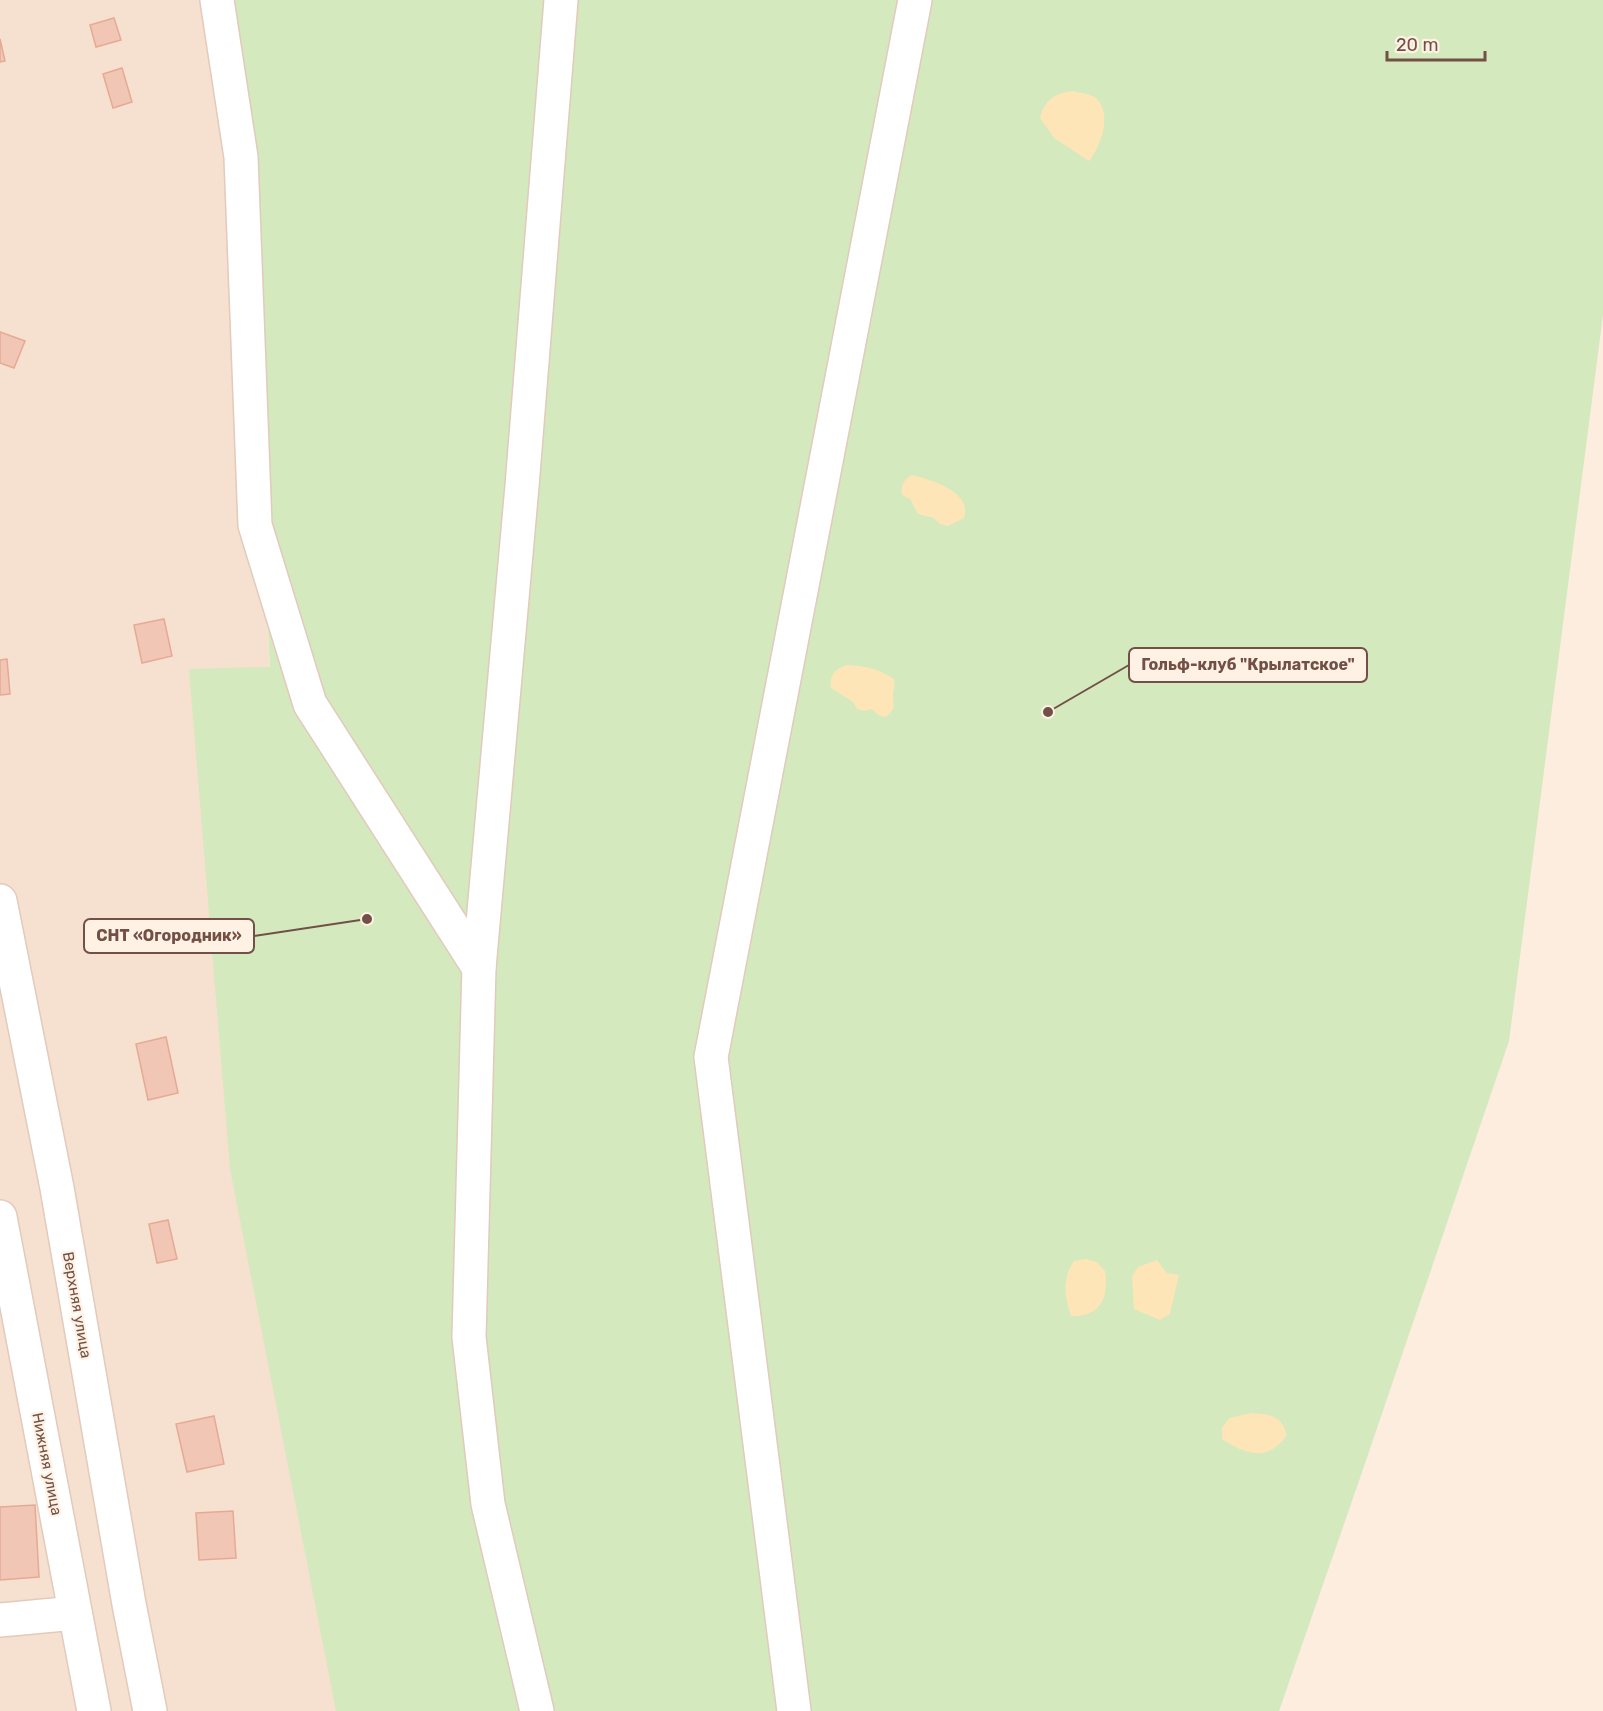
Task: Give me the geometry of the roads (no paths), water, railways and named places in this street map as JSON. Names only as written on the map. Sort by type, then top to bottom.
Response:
[{"type":"street","points":[[217,0],[241,157],[255,525],[310,704],[479,968]]},
{"type":"street","points":[[537,1711],[488,1504],[469,1337],[479,968],[523,474],[561,0]]},
{"type":"street","points":[[794,1711],[711,1057],[915,0]]},
{"type":"street","name":"Верхняя улица","points":[[0,901],[57,1188],[127,1592],[150,1711]]},
{"type":"street","name":"Нижняя улица","points":[[0,1217],[94,1711]]},
{"type":"street","points":[[0,1620],[75,1613]]},
{"type":"place","name":"Гольф-клуб \"Крылатское\"","points":[[1048,712]]},
{"type":"place","name":"СНТ «Огородник»","points":[[367,919]]}]
